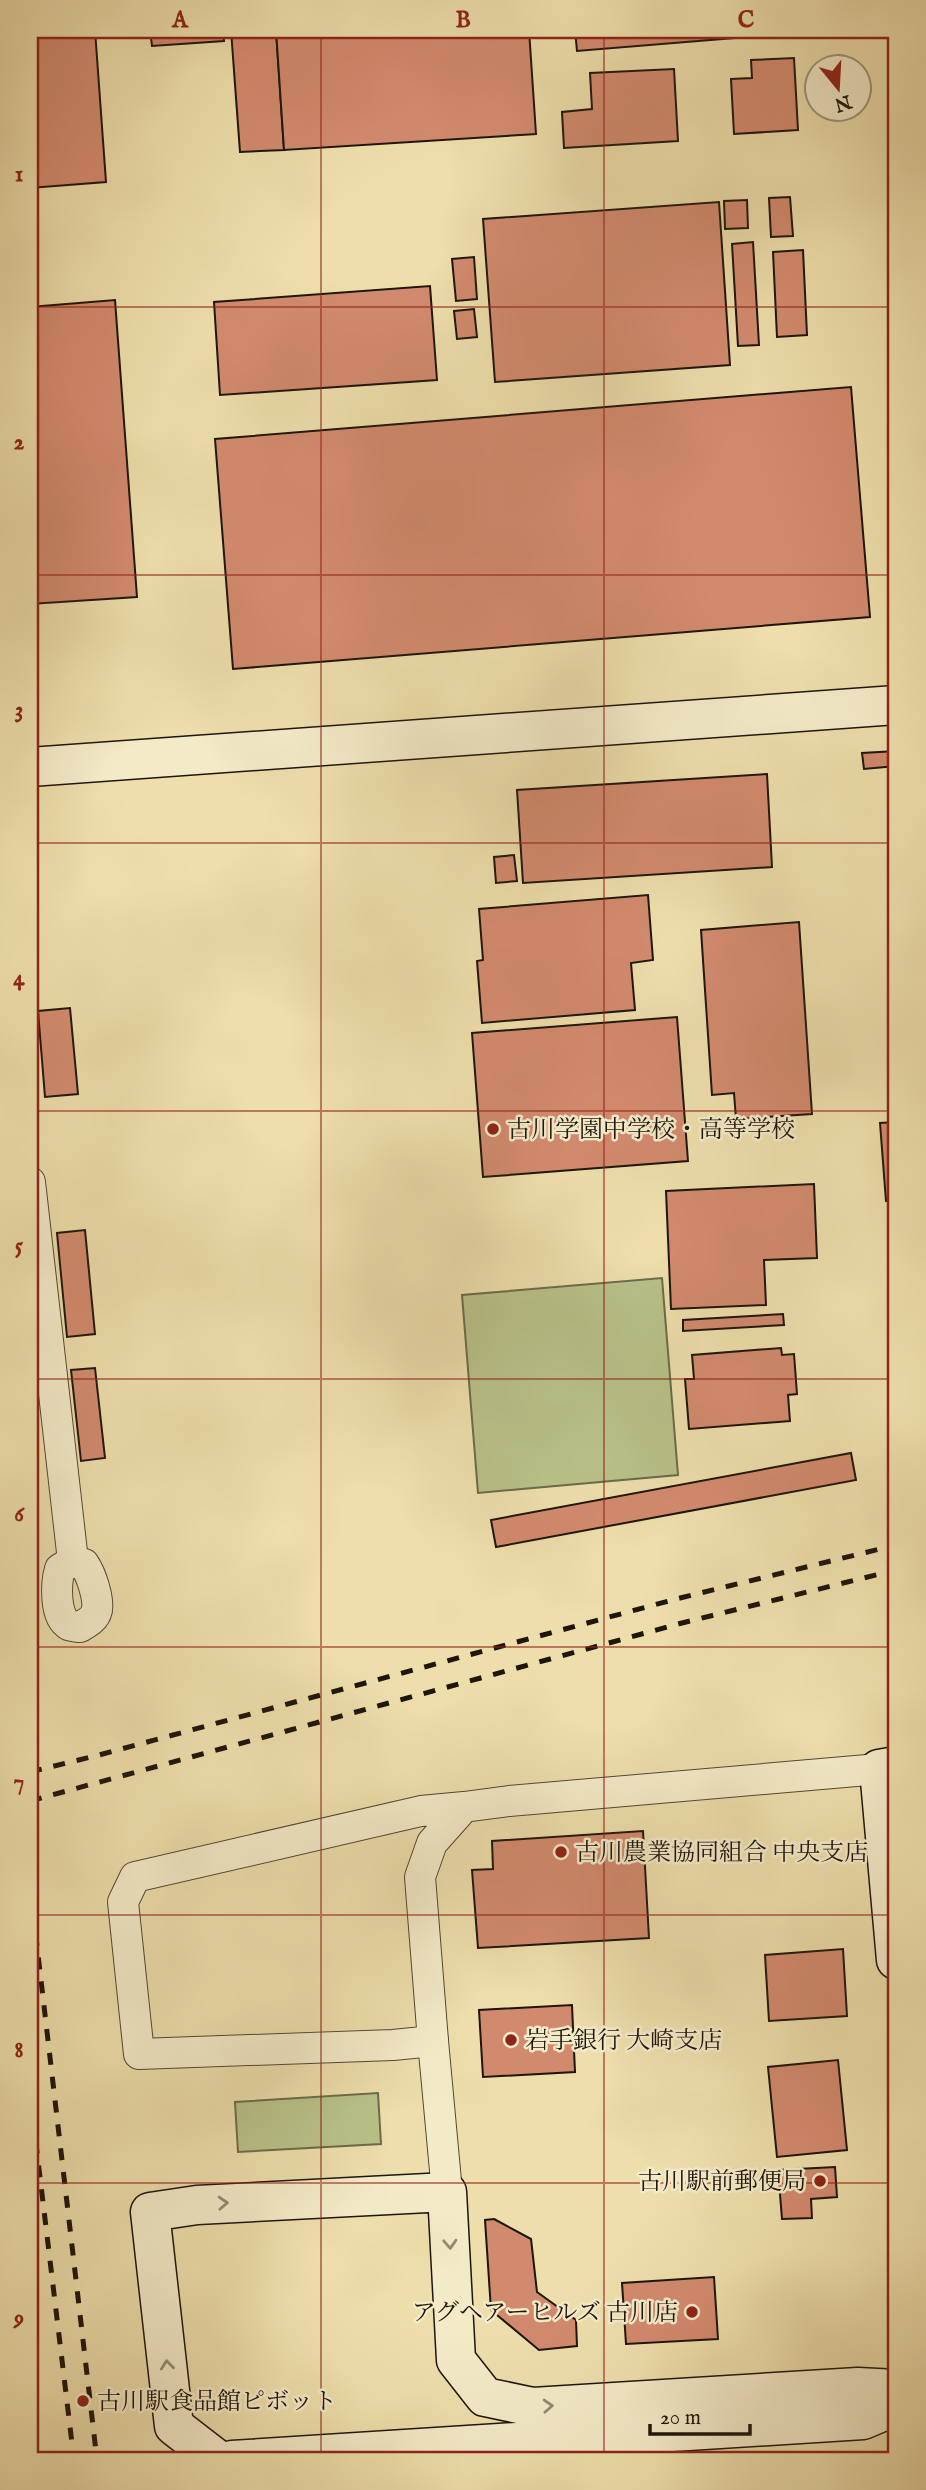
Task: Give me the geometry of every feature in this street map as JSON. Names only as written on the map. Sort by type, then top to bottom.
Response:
[{"type":"street","points":[[30,767],[896,705]]},
{"type":"street","points":[[30,1182],[73,1561]]},
{"type":"street","points":[[433,2041],[393,2045],[139,2054],[123,1902],[135,1877],[421,1811],[888,1768],[896,1960]]},
{"type":"street","points":[[464,1807],[432,1843],[420,1878],[447,2192],[456,2360],[485,2397],[533,2407],[858,2388],[896,2389]]},
{"type":"street","points":[[447,2192],[197,2205],[150,2212],[174,2426],[213,2457],[432,2454],[863,2420],[896,2406]]},
{"type":"green space","points":[[662,1278],[678,1475],[478,1493],[462,1295]]},
{"type":"green space","points":[[378,2093],[381,2144],[238,2152],[235,2102]]},
{"type":"building","points":[[30,30],[95,30],[106,182],[30,188]]},
{"type":"building","points":[[150,30],[223,30],[224,41],[152,46]]},
{"type":"building","points":[[231,30],[276,30],[284,150],[240,152]]},
{"type":"building","points":[[276,30],[529,30],[536,134],[284,150]]},
{"type":"building","points":[[575,30],[733,30],[734,38],[577,51]]},
{"type":"building","points":[[794,58],[798,130],[734,134],[731,79],[752,78],[751,60]]},
{"type":"building","points":[[674,69],[678,141],[564,148],[562,112],[592,109],[590,73]]},
{"type":"building","points":[[790,197],[793,236],[771,237],[769,198]]},
{"type":"building","points":[[747,200],[748,228],[725,229],[724,201]]},
{"type":"building","points":[[719,202],[730,365],[495,382],[483,219]]},
{"type":"building","points":[[753,242],[759,345],[738,346],[732,244]]},
{"type":"building","points":[[803,250],[807,335],[777,337],[773,252]]},
{"type":"building","points":[[474,257],[477,299],[456,301],[452,259]]},
{"type":"building","points":[[430,286],[437,380],[220,395],[214,302]]},
{"type":"building","points":[[115,300],[137,597],[30,604],[30,307]]},
{"type":"building","points":[[474,309],[477,337],[457,339],[454,311]]},
{"type":"building","points":[[851,387],[870,617],[233,669],[215,439]]},
{"type":"building","points":[[896,751],[896,766],[864,769],[862,753]]},
{"type":"building","points":[[767,774],[772,867],[523,883],[517,790]]},
{"type":"building","points":[[514,855],[517,881],[496,883],[494,857]]},
{"type":"building","points":[[648,895],[653,960],[631,963],[635,1010],[482,1023],[477,961],[483,960],[479,909]]},
{"type":"building","points":[[799,922],[812,1114],[736,1119],[734,1093],[712,1095],[701,930]]},
{"type":"building","points":[[70,1008],[78,1094],[45,1097],[38,1011]]},
{"type":"building","points":[[677,1017],[688,1161],[483,1177],[472,1033]]},
{"type":"building","points":[[896,1122],[896,1200],[886,1201],[880,1123]]},
{"type":"building","points":[[814,1184],[817,1258],[764,1260],[766,1305],[671,1309],[666,1191]]},
{"type":"building","points":[[85,1230],[95,1334],[67,1337],[57,1233]]},
{"type":"building","points":[[783,1314],[784,1325],[683,1331],[683,1320]]},
{"type":"building","points":[[781,1348],[782,1355],[794,1354],[797,1394],[788,1395],[790,1421],[689,1429],[685,1379],[694,1379],[692,1355]]},
{"type":"building","points":[[95,1368],[105,1458],[81,1461],[71,1370]]},
{"type":"building","points":[[851,1453],[856,1480],[496,1547],[491,1520]]},
{"type":"building","points":[[643,1831],[649,1938],[478,1948],[472,1870],[493,1869],[492,1841]]},
{"type":"building","points":[[843,1949],[847,2016],[769,2021],[765,1955]]},
{"type":"building","points":[[572,2005],[575,2072],[483,2077],[479,2010]]},
{"type":"building","points":[[838,2060],[847,2150],[777,2157],[768,2067]]},
{"type":"building","points":[[835,2167],[837,2197],[811,2199],[812,2218],[782,2219],[778,2170]]},
{"type":"building","points":[[494,2219],[531,2239],[537,2292],[576,2320],[577,2346],[539,2350],[491,2310],[485,2220]]},
{"type":"building","points":[[714,2277],[718,2339],[626,2344],[622,2283]]},
{"type":"railway","points":[[30,1772],[676,1599],[896,1545]]},
{"type":"railway","points":[[30,1801],[682,1623],[896,1570]]},
{"type":"railway","points":[[30,1886],[97,2460]]},
{"type":"railway","points":[[30,2094],[74,2460]]},
{"type":"place","name":"古川学園中学校・高等学校","points":[[493,1129]]},
{"type":"place","name":"古川農業協同組合 中央支店","points":[[561,1852]]},
{"type":"place","name":"岩手銀行 大崎支店","points":[[511,2040]]},
{"type":"place","name":"古川駅前郵便局","points":[[820,2181]]},
{"type":"place","name":"アグヘアーヒルズ 古川店","points":[[692,2312]]},
{"type":"place","name":"古川駅食品館ピボット","points":[[83,2401]]}]
